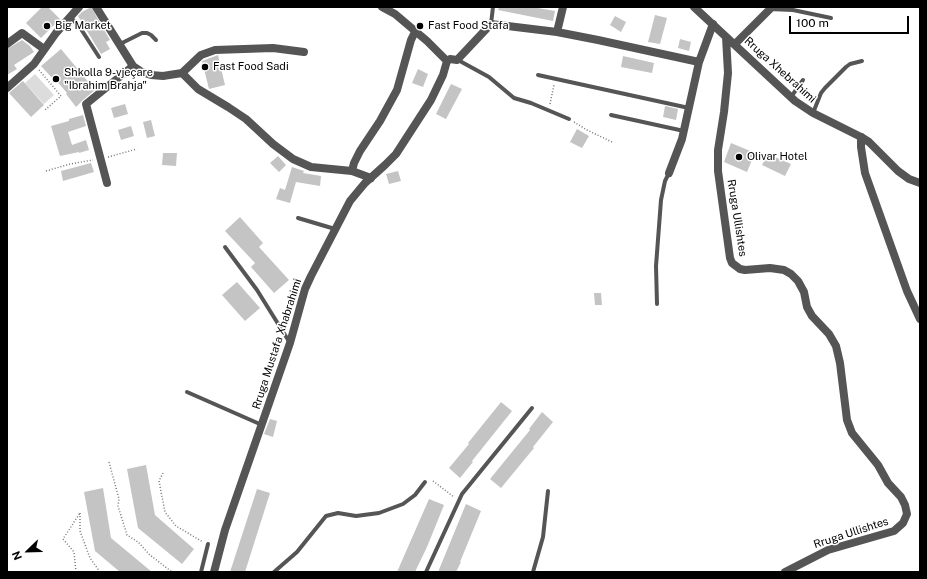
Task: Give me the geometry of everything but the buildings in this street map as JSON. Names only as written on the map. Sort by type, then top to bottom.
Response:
[{"type":"street","points":[[7,88],[34,64],[44,49],[80,7]]},
{"type":"street","points":[[96,7],[133,66],[142,72],[151,75],[163,76],[182,73],[201,55],[215,50],[272,48],[304,52]]},
{"type":"street","points":[[382,7],[395,14],[427,41],[447,61],[457,60],[491,24],[558,32],[699,62]]},
{"type":"street","points":[[558,32],[563,7]]},
{"type":"street","name":"Rruga Xhebrahimi","points":[[694,7],[791,97],[813,113],[861,137],[898,171],[909,179],[920,183]]},
{"type":"street","points":[[735,44],[770,8]]},
{"type":"street","points":[[669,173],[679,150],[690,108],[699,62],[712,24]]},
{"type":"street","points":[[352,172],[354,163],[360,151],[380,121],[397,90],[411,40],[415,32]]},
{"type":"street","points":[[7,44],[22,33],[44,49]]},
{"type":"street","name":"Rruga Ullishtes","points":[[726,37],[728,73],[718,150],[718,171],[730,258],[732,263],[740,269],[770,268],[784,270],[798,281],[804,292],[807,307],[812,316],[829,334],[836,346],[840,363],[846,420],[852,433],[878,465],[888,483],[901,497],[905,504],[906,514],[903,523],[894,531],[828,550],[785,572]]},
{"type":"street","name":"Rruga Mustafa Xhabrahimi","points":[[214,572],[225,530],[290,343],[305,289],[350,201],[396,154],[431,100],[443,75],[447,61]]},
{"type":"street","points":[[107,183],[86,104],[133,66]]},
{"type":"street","points":[[182,73],[198,89],[246,119],[272,144],[293,159],[311,167],[352,172],[371,178]]},
{"type":"street","points":[[861,137],[861,147],[868,180],[907,292],[920,319]]},
{"type":"lane","points":[[491,24],[493,7]]},
{"type":"lane","points":[[770,8],[792,10],[831,18]]},
{"type":"lane","points":[[70,17],[79,26],[99,57]]},
{"type":"lane","points":[[120,44],[142,33],[147,33],[156,40]]},
{"type":"lane","points":[[457,60],[489,77],[514,98],[531,103],[569,119]]},
{"type":"lane","points":[[813,113],[821,93],[825,88],[850,64],[862,62]]},
{"type":"lane","points":[[538,75],[690,108]]},
{"type":"lane","points":[[791,97],[803,80]]},
{"type":"lane","points":[[611,116],[684,131]]},
{"type":"lane","points":[[656,304],[656,266],[661,200],[665,181],[669,173]]},
{"type":"lane","points":[[298,218],[335,229]]},
{"type":"lane","points":[[226,247],[257,290],[290,343]]},
{"type":"lane","points":[[187,392],[262,425]]},
{"type":"lane","points":[[426,572],[462,494],[532,408]]},
{"type":"lane","points":[[274,572],[297,552],[326,516],[338,513],[356,516],[379,513],[403,504],[416,495],[425,482]]},
{"type":"lane","points":[[533,572],[543,537],[548,491]]},
{"type":"lane","points":[[201,572],[208,544]]},
{"type":"path","points":[[34,64],[61,96],[45,110]]},
{"type":"path","points":[[549,110],[555,79]]},
{"type":"path","points":[[569,119],[587,130],[612,142]]},
{"type":"path","points":[[46,171],[137,149]]},
{"type":"path","points":[[109,462],[119,499],[118,506],[127,535],[138,542],[150,555],[172,572]]},
{"type":"path","points":[[163,473],[159,481],[165,512],[176,526],[208,544]]},
{"type":"path","points":[[433,481],[458,501]]},
{"type":"path","points":[[76,572],[74,552],[64,539],[80,512],[80,531],[90,558],[100,572]]},
{"type":"shaded area","points":[[35,74],[54,95],[44,104],[25,83]]},
{"type":"place","name":"Big Market","points":[[47,26]]},
{"type":"place","name":"Fast Food Stafa","points":[[420,26]]},
{"type":"place","name":"Fast Food Sadi","points":[[205,67]]},
{"type":"place","name":"Shkolla 9-vjeçare \"Ibrahim Brahja\"","points":[[56,79]]},
{"type":"place","name":"Olivar Hotel","points":[[739,157]]}]
